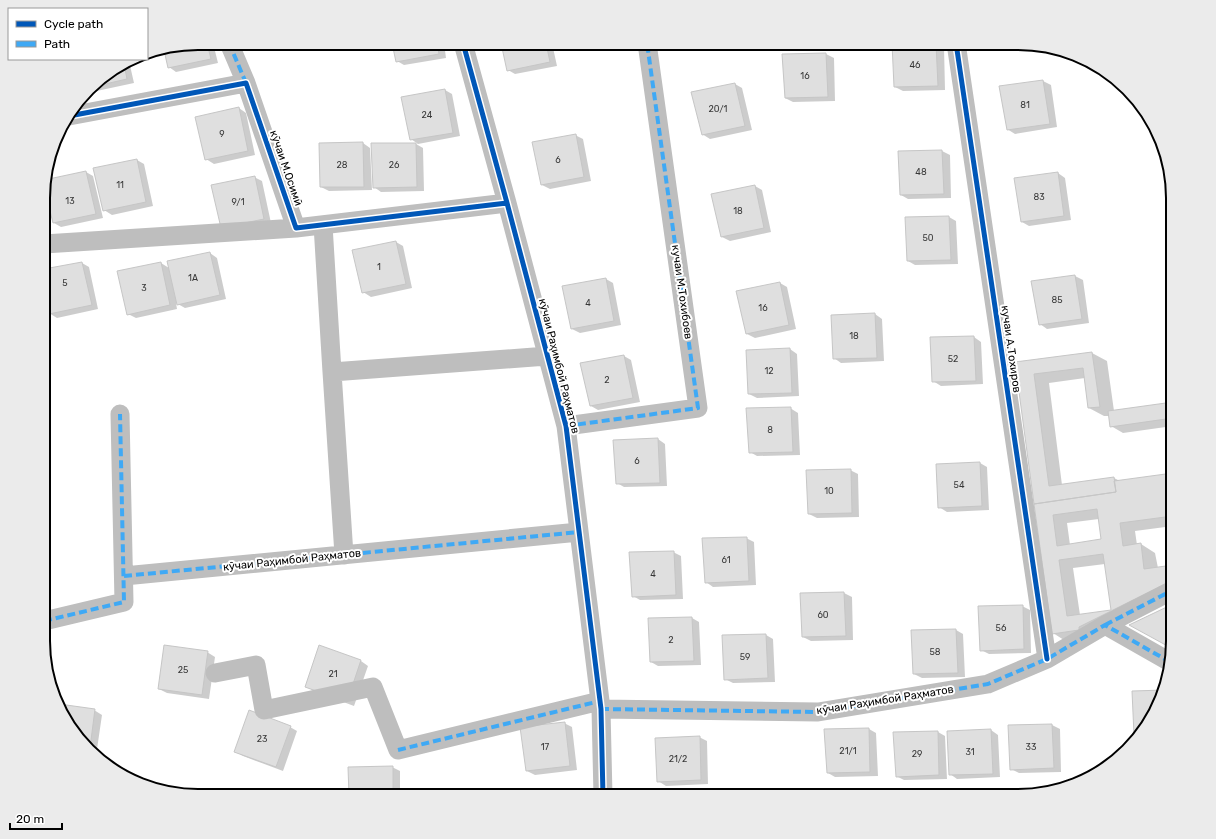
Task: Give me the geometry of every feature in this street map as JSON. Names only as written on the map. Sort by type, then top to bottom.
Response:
[{"type":"street","name":"кӯчаи М.Осимӣ","points":[[232,50],[246,83],[296,228]]},
{"type":"street","name":"кӯчаи Раҳимбой Раҳматов","points":[[465,50],[566,426],[601,705],[603,789]]},
{"type":"street","name":"кучаи М.Тохибоев","points":[[566,426],[698,408],[648,50]]},
{"type":"street","name":"кучаи А.Тохиров","points":[[957,50],[1047,658]]},
{"type":"street","points":[[76,115],[246,83]]},
{"type":"street","points":[[50,244],[296,228],[507,203]]},
{"type":"street","points":[[323,224],[344,555]]},
{"type":"street","points":[[332,372],[547,356]]},
{"type":"street","points":[[50,620],[124,602],[120,414]]},
{"type":"street","name":"кӯчаи Раҳимбой Раҳматов","points":[[124,576],[579,532]]},
{"type":"street","name":"кӯчаи Раҳимбой Раҳматов","points":[[215,673],[256,666],[264,710],[373,687],[398,750],[601,705],[818,712],[988,684],[1047,658],[1166,594]]},
{"type":"street","points":[[1105,626],[1165,659]]},
{"type":"building","points":[[188,50],[209,50],[211,59],[168,68],[165,54]]},
{"type":"building","points":[[393,50],[438,50],[439,54],[396,62]]},
{"type":"building","points":[[502,50],[547,50],[550,62],[507,71]]},
{"type":"building","points":[[892,50],[936,50],[938,86],[894,87]]},
{"type":"building","points":[[826,53],[828,97],[785,98],[782,54]]},
{"type":"building","points":[[125,69],[127,79],[104,84]]},
{"type":"building","points":[[1043,80],[1050,124],[1007,130],[999,86]]},
{"type":"building","points":[[735,83],[745,126],[702,135],[691,92]]},
{"type":"building","points":[[445,89],[453,133],[410,140],[401,97]]},
{"type":"building","points":[[239,107],[248,151],[205,160],[195,117]]},
{"type":"building","points":[[576,134],[584,177],[541,185],[532,142]]},
{"type":"building","points":[[363,142],[364,187],[320,187],[319,143]]},
{"type":"building","points":[[371,143],[416,143],[417,187],[373,188]]},
{"type":"building","points":[[942,150],[944,194],[900,195],[898,151]]},
{"type":"building","points":[[137,159],[146,202],[103,211],[93,168]]},
{"type":"building","points":[[86,171],[96,214],[53,223],[50,211],[51,178]]},
{"type":"building","points":[[1058,172],[1064,216],[1021,222],[1014,178]]},
{"type":"building","points":[[255,176],[264,219],[221,228],[211,185]]},
{"type":"building","points":[[755,185],[764,228],[721,237],[711,194]]},
{"type":"building","points":[[949,216],[951,260],[907,261],[905,217]]},
{"type":"building","points":[[396,241],[406,284],[362,293],[352,250]]},
{"type":"building","points":[[210,252],[220,295],[177,305],[167,261]]},
{"type":"building","points":[[82,262],[92,305],[50,314],[50,268]]},
{"type":"building","points":[[161,262],[170,305],[127,315],[117,271]]},
{"type":"building","points":[[1075,275],[1082,319],[1039,325],[1031,281]]},
{"type":"building","points":[[606,278],[614,321],[571,329],[562,286]]},
{"type":"building","points":[[780,282],[789,325],[746,334],[736,291]]},
{"type":"building","points":[[875,313],[877,358],[833,359],[831,315]]},
{"type":"building","points":[[974,336],[976,381],[932,382],[930,337]]},
{"type":"building","points":[[790,348],[792,393],[748,394],[746,350]]},
{"type":"building","points":[[1092,352],[1100,407],[1088,408],[1083,368],[1034,374],[1049,486],[1114,477],[1116,492],[1034,504],[1015,362]]},
{"type":"building","points":[[624,355],[633,398],[590,406],[580,363]]},
{"type":"building","points":[[1166,403],[1166,419],[1110,427],[1108,411]]},
{"type":"building","points":[[791,407],[793,452],[749,453],[746,408]]},
{"type":"building","points":[[658,438],[660,483],[616,484],[613,440]]},
{"type":"building","points":[[980,462],[982,506],[938,508],[936,464]]},
{"type":"building","points":[[851,469],[852,513],[808,514],[806,470]]},
{"type":"building","points":[[1166,474],[1166,517],[1120,523],[1123,546],[1141,543],[1144,569],[1166,566],[1166,584],[1079,627],[1079,630],[1052,634],[1034,504],[1116,492],[1114,481]],"holes":[[[1097,509],[1101,539],[1057,546],[1053,515]],[[1103,554],[1111,610],[1067,616],[1059,560]]]},
{"type":"building","points":[[747,537],[749,581],[705,583],[702,538]]},
{"type":"building","points":[[674,551],[676,595],[632,597],[629,552]]},
{"type":"building","points":[[844,592],[846,636],[802,637],[800,593]]},
{"type":"building","points":[[1023,605],[1024,649],[980,651],[978,606]]},
{"type":"building","points":[[1166,607],[1166,645],[1129,625]]},
{"type":"building","points":[[692,617],[694,661],[650,662],[648,618]]},
{"type":"building","points":[[956,629],[958,673],[913,674],[911,630]]},
{"type":"building","points":[[766,634],[768,678],[724,680],[722,635]]},
{"type":"building","points":[[164,645],[208,651],[202,695],[158,689]]},
{"type":"building","points":[[319,645],[361,660],[347,702],[305,687]]},
{"type":"building","points":[[1158,690],[1151,707],[1134,732],[1132,691]]},
{"type":"building","points":[[64,705],[95,709],[91,743],[75,723]]},
{"type":"building","points":[[249,710],[291,726],[276,767],[234,752]]},
{"type":"building","points":[[565,722],[570,766],[526,771],[520,727]]},
{"type":"building","points":[[1052,724],[1054,768],[1010,770],[1008,725]]},
{"type":"building","points":[[869,728],[870,772],[827,773],[824,729]]},
{"type":"building","points":[[991,729],[993,774],[949,775],[947,731]]},
{"type":"building","points":[[938,731],[939,775],[896,777],[893,732]]},
{"type":"building","points":[[700,736],[701,780],[657,782],[655,738]]},
{"type":"building","points":[[393,766],[393,789],[349,789],[348,767]]},
{"type":"marked path","points":[[232,50],[246,83]]},
{"type":"marked path","points":[[566,426],[698,408],[648,50]]},
{"type":"marked path","points":[[50,620],[124,602],[120,414]]},
{"type":"marked path","points":[[124,576],[579,532]]},
{"type":"marked path","points":[[1105,625],[1166,594]]},
{"type":"marked path","points":[[601,709],[818,712],[988,684],[1047,659],[1105,625],[1165,659]]},
{"type":"marked path","points":[[398,750],[600,701]]},
{"type":"cycle path","points":[[465,50],[566,426],[601,709],[603,789]]},
{"type":"cycle path","points":[[957,50],[1047,659]]},
{"type":"cycle path","points":[[76,115],[246,83],[296,228],[507,203]]}]
